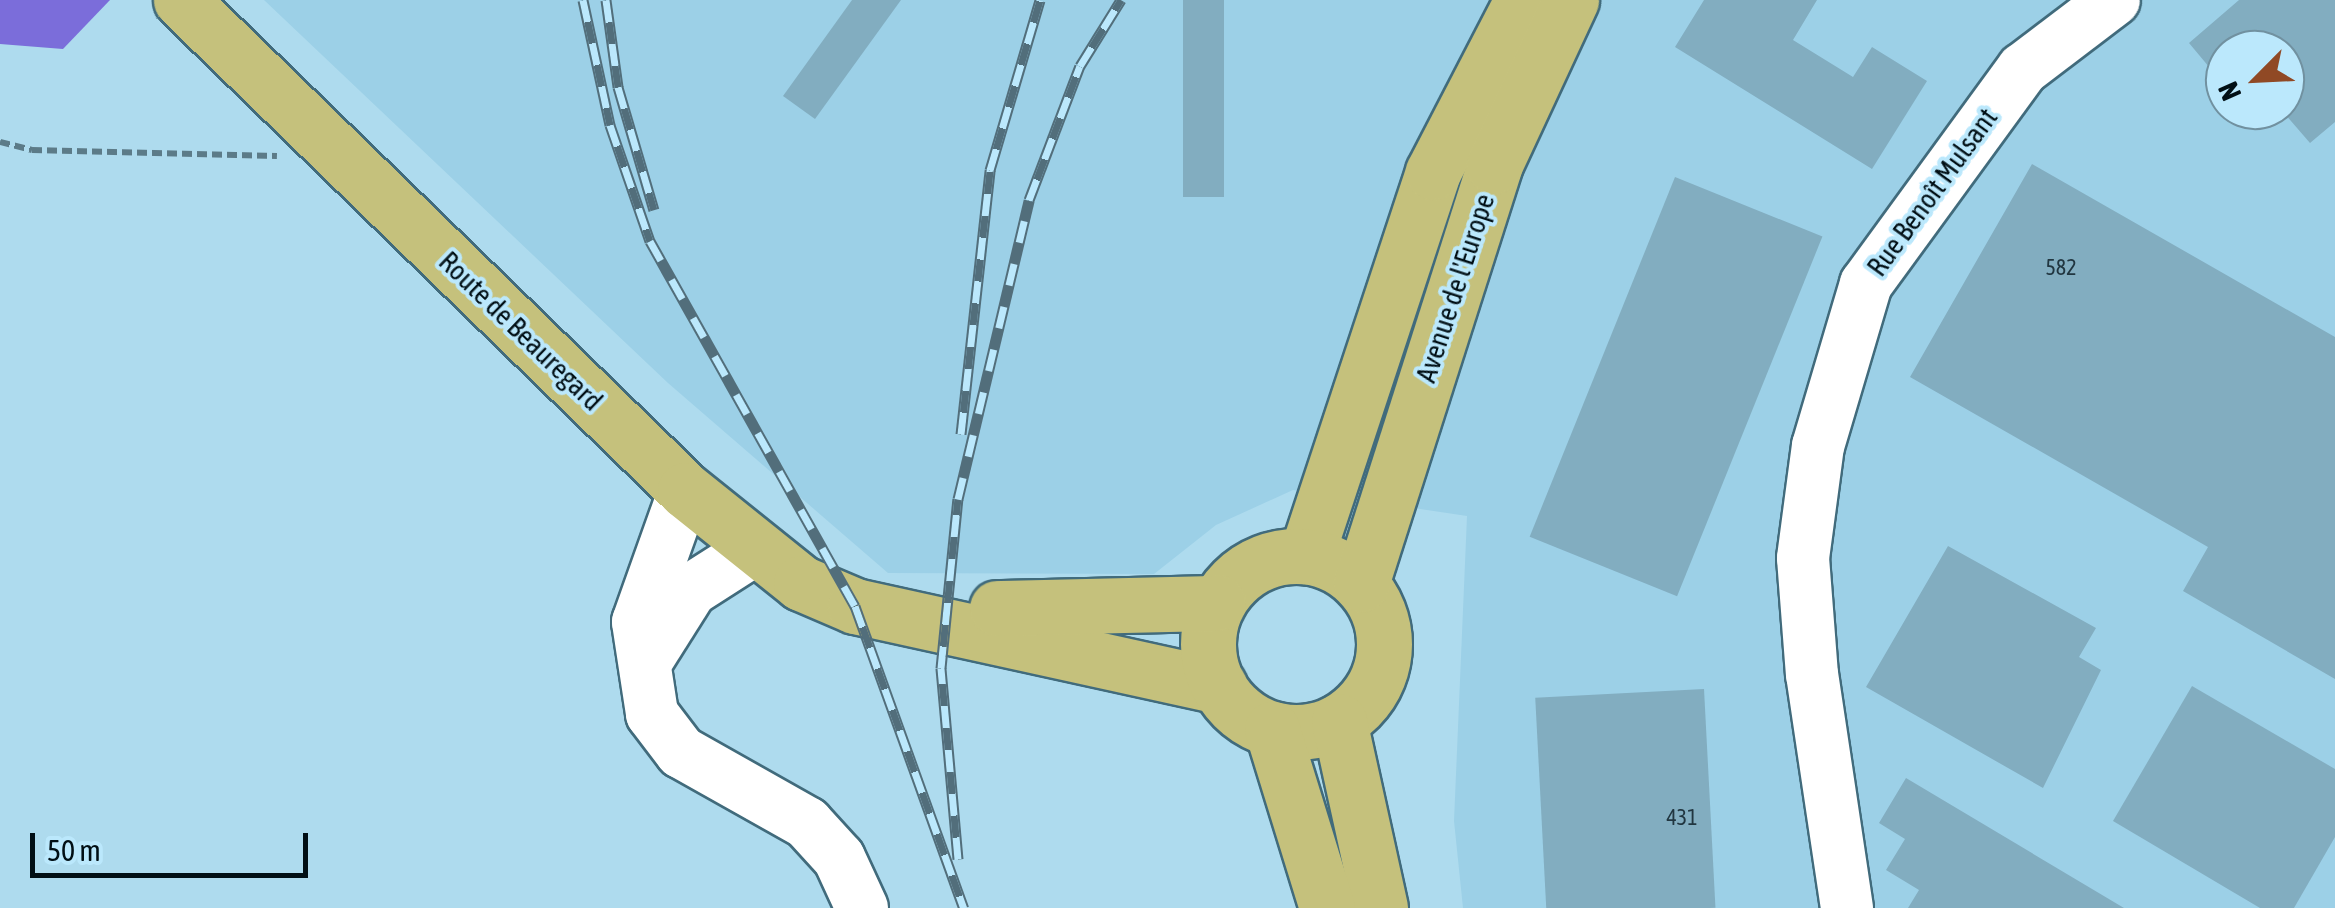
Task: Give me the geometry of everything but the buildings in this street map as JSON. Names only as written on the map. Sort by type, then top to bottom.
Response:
[{"type":"main road","name":"Avenue de l'Europe","points":[[1306,556],[1433,172],[1522,0]]},
{"type":"main road","name":"Avenue de l'Europe","points":[[1360,584],[1494,166],[1571,0]]},
{"type":"main road","name":"Route de Beauregard","points":[[184,2],[684,490],[801,583],[892,612],[1219,686]]},
{"type":"main road","points":[[1306,556],[1360,584],[1376,606],[1383,657],[1368,694],[1340,721],[1272,729],[1251,720],[1219,686],[1208,645],[1218,603],[1254,566],[1306,556]]},
{"type":"main road","name":"Route de Beauregard","points":[[892,612],[1218,603]]},
{"type":"main road","points":[[1340,721],[1380,908]]},
{"type":"main road","points":[[1272,729],[1327,908]]},
{"type":"street","name":"Rue Benoît Mulsant","points":[[1847,908],[1812,675],[1803,558],[1829,410],[1866,284],[1950,160],[2023,69],[2114,0]]},
{"type":"street","points":[[684,490],[638,622],[646,698],[671,742],[790,808],[839,858],[862,908]]},
{"type":"street","points":[[644,666],[691,590],[756,549]]},
{"type":"path","points":[[0,142],[32,150],[343,157]]},
{"type":"shaded area","points":[[0,0],[110,0],[63,49],[0,44]]},
{"type":"shaded area","points":[[264,0],[2335,0],[2335,908],[1463,908],[1454,821],[1467,516],[1293,490],[1216,525],[1154,574],[888,573],[668,383]]},
{"type":"railway","points":[[583,0],[610,125],[650,241],[855,606],[964,908]]},
{"type":"railway","points":[[606,0],[618,87],[654,210]]},
{"type":"railway","points":[[961,434],[990,170],[1040,0]]},
{"type":"railway","points":[[958,859],[941,668],[958,499],[1029,200],[1080,66],[1121,0]]}]
